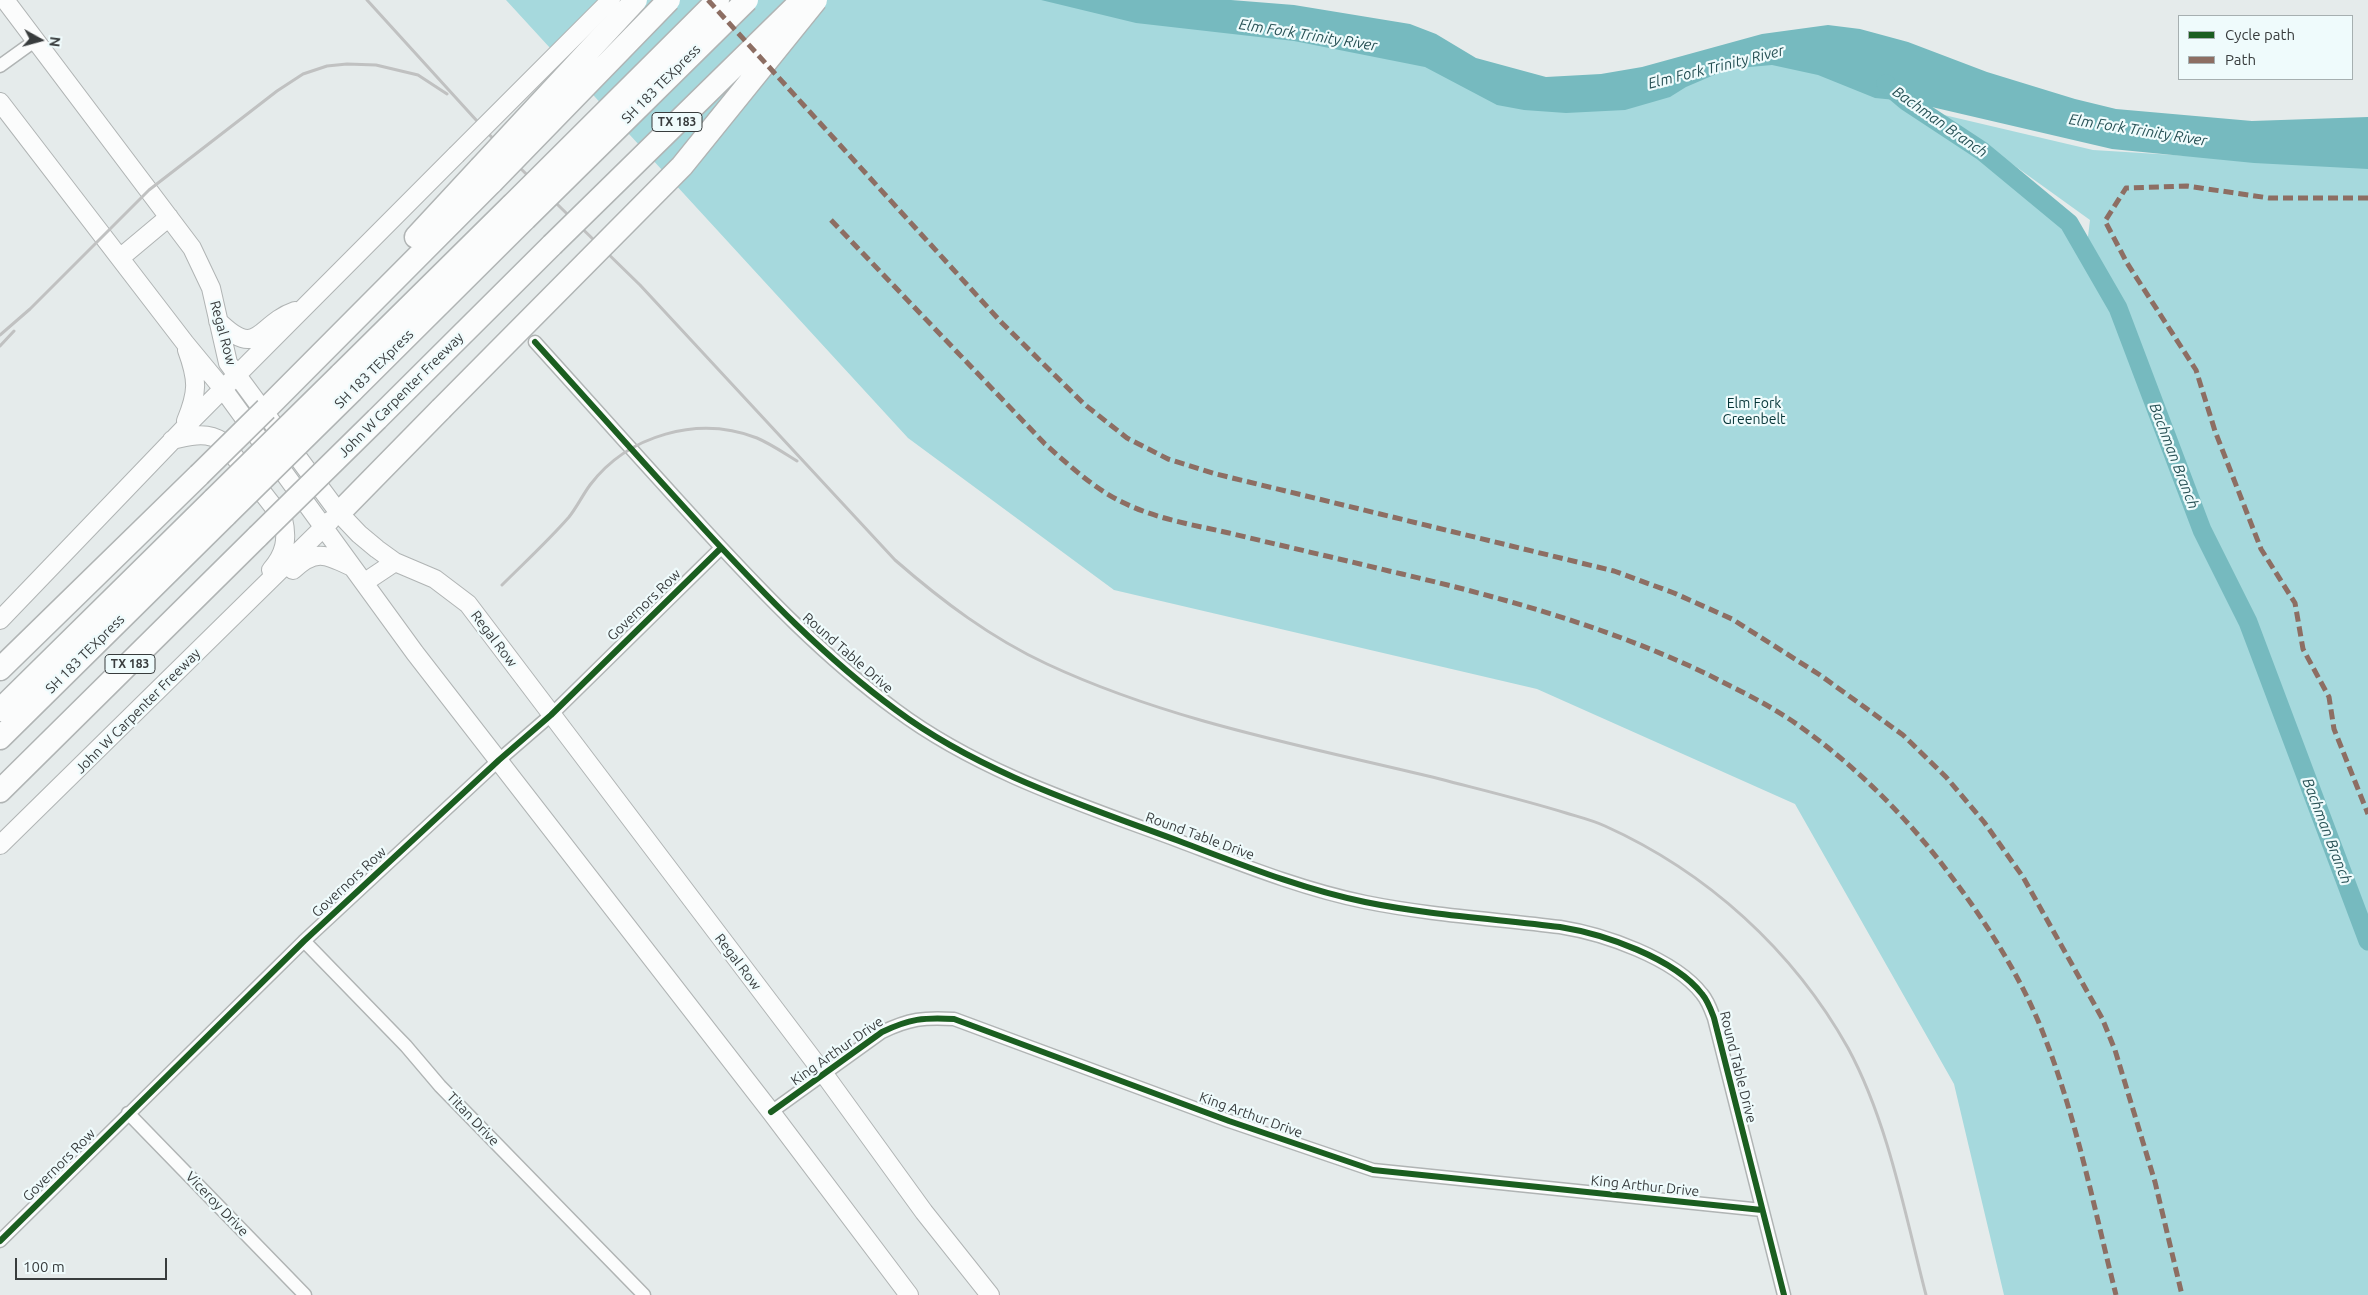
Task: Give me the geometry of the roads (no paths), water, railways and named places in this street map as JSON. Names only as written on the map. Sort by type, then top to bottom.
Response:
[{"type":"highway","points":[[0,669],[199,475],[347,327],[486,175],[636,0]]},
{"type":"highway","points":[[486,175],[669,0]]},
{"type":"highway","name":"SH 183 TEXpress","points":[[0,710],[220,507],[346,383],[518,212],[718,0]]},
{"type":"highway","name":"SH 183 TEXpress","points":[[518,212],[747,0]]},
{"type":"highway","name":"John W Carpenter Freeway","points":[[0,791],[802,0]]},
{"type":"highway","points":[[331,520],[677,172],[816,0]]},
{"type":"highway","name":"SH 183 TEXpress","points":[[0,738],[220,507]]},
{"type":"highway","points":[[0,651],[18,634],[55,614]]},
{"type":"main road","name":"Regal Row","points":[[5,0],[192,248],[204,269],[211,288],[228,363],[331,520],[360,575],[415,653],[771,1112],[909,1295]]},
{"type":"main road","points":[[0,620],[177,435],[611,0]]},
{"type":"main road","name":"Regal Row","points":[[0,102],[185,343],[331,520],[359,534],[395,562],[435,579],[468,604],[550,715],[824,1074],[924,1212],[990,1295]]},
{"type":"main road","points":[[120,258],[169,218]]},
{"type":"main road","points":[[218,321],[237,338],[251,339],[258,336],[277,319],[305,308]]},
{"type":"main road","points":[[177,435],[193,404],[196,388],[195,373],[185,343]]},
{"type":"main road","points":[[177,435],[210,435],[223,442],[283,518],[286,540],[280,559],[254,588],[248,602]]},
{"type":"main road","name":"John W Carpenter Freeway","points":[[0,845],[331,520]]},
{"type":"main road","points":[[248,602],[267,595],[303,560],[316,555],[330,556],[360,575],[395,562]]},
{"type":"street","points":[[0,66],[36,40]]},
{"type":"street","name":"Round Table Drive","points":[[535,342],[628,447],[774,604],[827,654],[898,712],[954,747],[1031,784],[1315,890],[1381,905],[1575,929],[1629,946],[1668,966],[1698,990],[1710,1009],[1784,1295]]},
{"type":"street","name":"Governors Row","points":[[0,1241],[304,940],[550,715],[721,548]]},
{"type":"street","name":"Titan Drive","points":[[304,940],[406,1046],[440,1086],[644,1295]]},
{"type":"street","name":"King Arthur Drive","points":[[771,1112],[882,1032],[903,1022],[926,1017],[954,1020],[1229,1121],[1373,1170],[1762,1210]]},
{"type":"street","name":"Viceroy Drive","points":[[128,1113],[305,1295]]},
{"type":"water","name":"Elm Fork Trinity River","points":[[1041,0],[1231,0],[1294,5],[1410,24],[1436,34],[1476,58],[1546,77],[1601,74],[1642,67],[1762,34],[1828,25],[1860,29],[1908,42],[1987,72],[2075,99],[2116,109],[2252,121],[2368,117],[2368,169],[2254,163],[2112,149],[1906,101],[1875,98],[1818,75],[1772,65],[1728,69],[1686,87],[1670,97],[1625,110],[1566,113],[1524,110],[1497,105],[1425,67],[1294,41],[1136,23]]},
{"type":"waterway","name":"Bachman Branch","points":[[1886,84],[1906,101],[1982,151],[2069,223],[2118,308],[2202,530],[2248,622],[2368,941]]},
{"type":"railway","points":[[367,0],[517,165],[640,285],[895,560],[968,618],[1026,654],[1094,684],[1142,702],[1241,731],[1487,791],[1595,822],[1642,845],[1678,866],[1712,891],[1774,947],[1801,978],[1826,1012],[1848,1048],[1862,1077],[1885,1137],[1926,1295]]},
{"type":"railway","points":[[0,335],[30,309],[149,190],[277,91],[303,74],[327,66],[347,64],[376,65],[418,75],[447,94]]},
{"type":"railway","points":[[0,346],[14,331]]},
{"type":"railway","points":[[502,585],[569,517],[590,485],[606,468],[624,453],[644,442],[666,434],[688,430],[734,431],[762,440],[797,461]]},
{"type":"park label","name":"Elm Fork Greenbelt","points":[[1754,412]]}]
